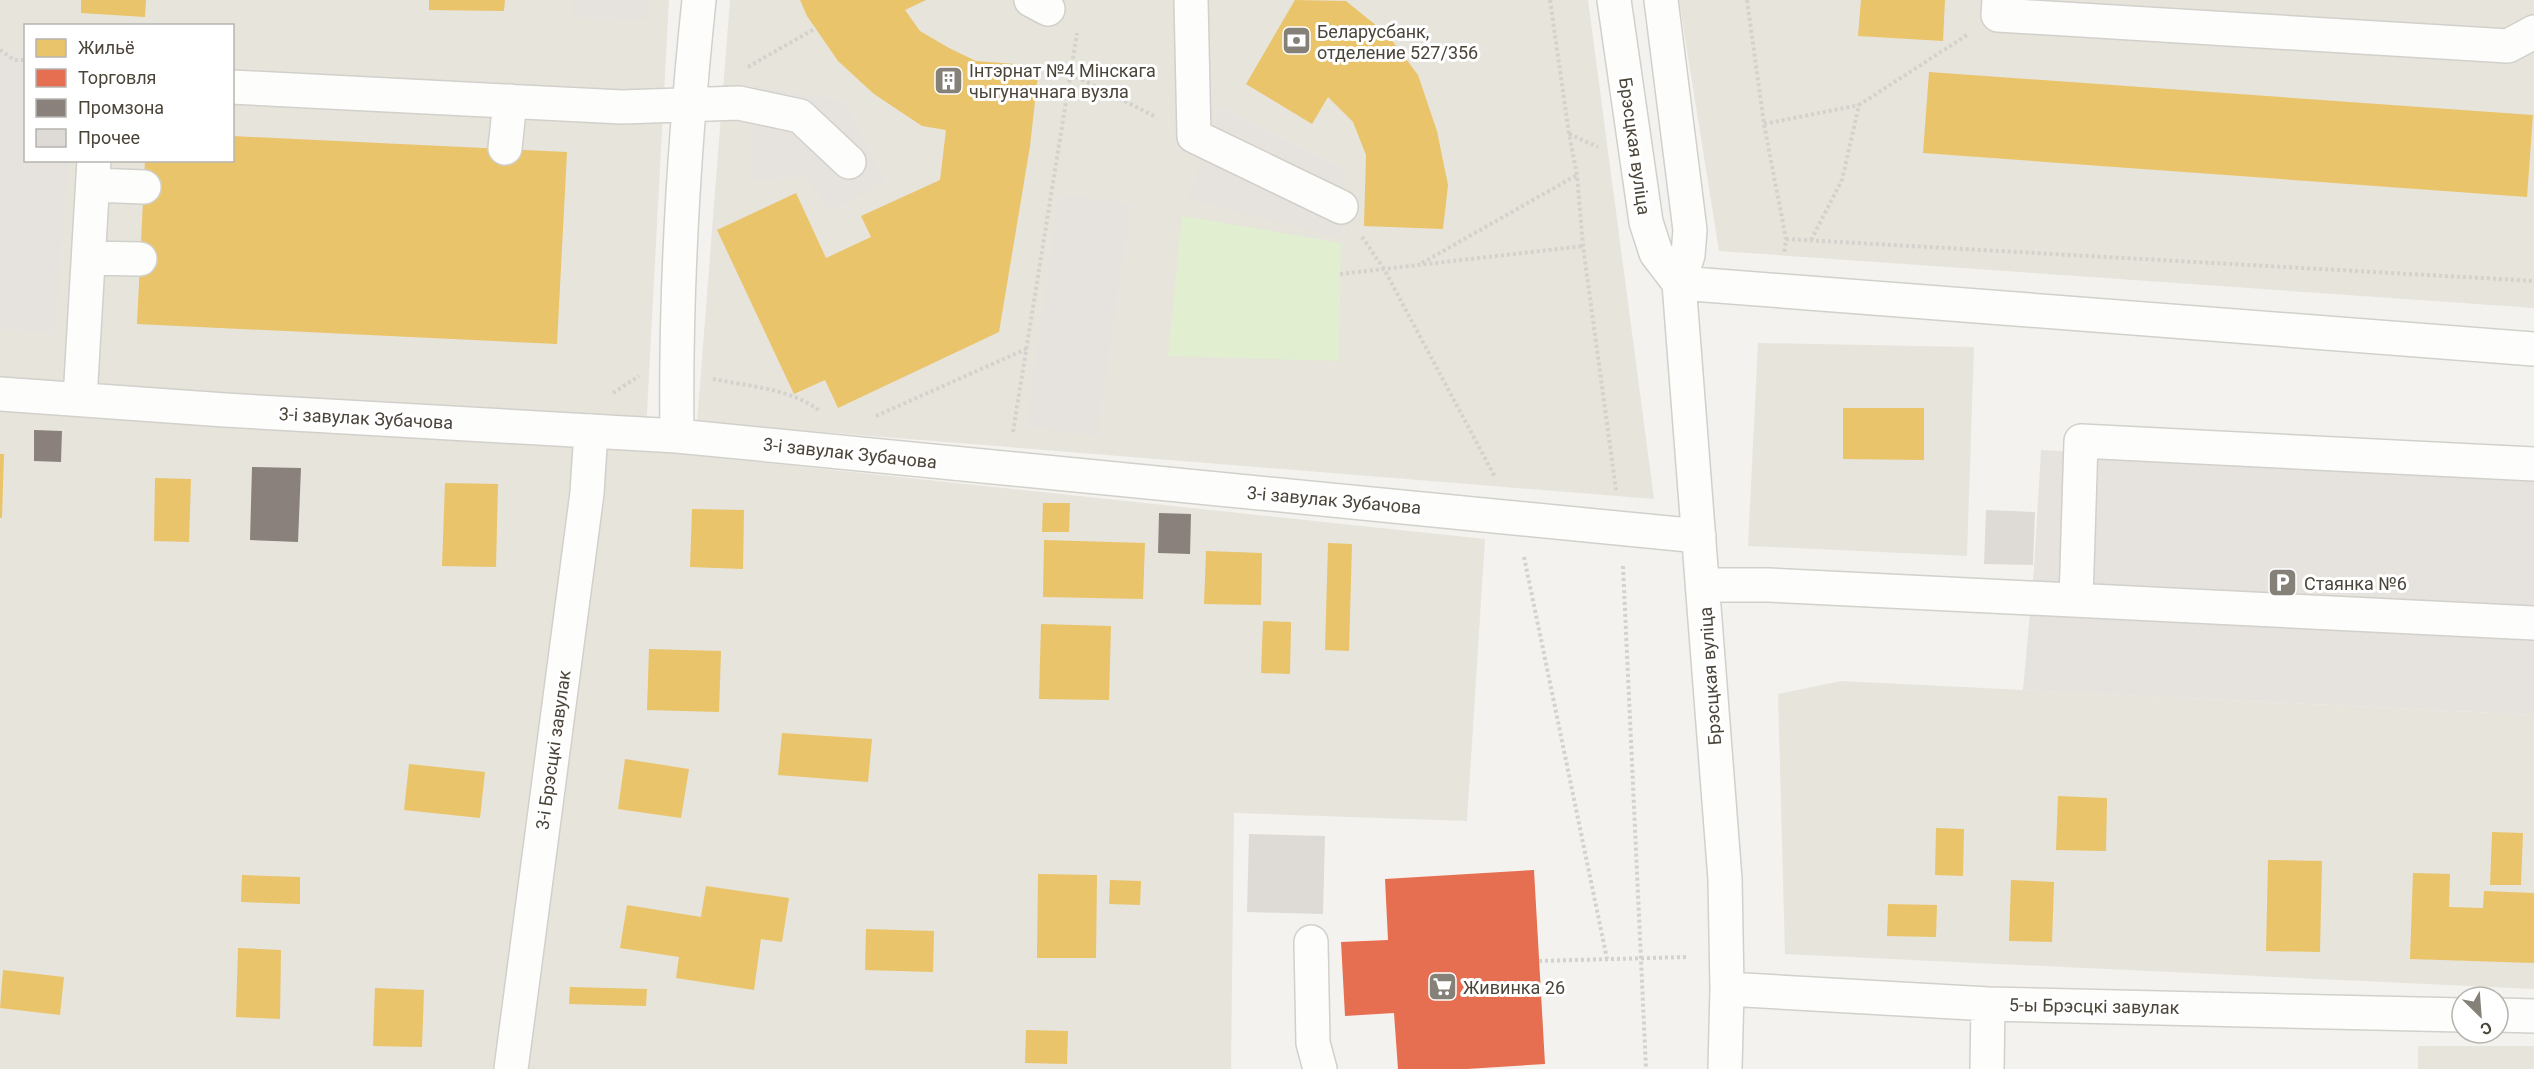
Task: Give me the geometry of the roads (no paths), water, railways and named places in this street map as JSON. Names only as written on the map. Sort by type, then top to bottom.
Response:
[{"type":"street","points":[[677,436],[676,372],[690,91],[699,0]]},
{"type":"street","points":[[1191,0],[1194,136],[1341,207]]},
{"type":"street","name":"Брэсцкая вуліца","points":[[1614,0],[1646,222],[1656,253],[1679,283]]},
{"type":"street","name":"Брэсцкая вуліца","points":[[1661,0],[1690,230],[1688,255],[1679,283],[1725,879],[1727,989],[1725,1069]]},
{"type":"street","points":[[1999,7],[2200,14],[2508,46],[2534,32]]},
{"type":"street","points":[[234,87],[622,107],[690,91],[800,116],[849,162]]},
{"type":"street","points":[[505,148],[510,101]]},
{"type":"street","points":[[80,399],[94,173],[144,187]]},
{"type":"street","points":[[89,258],[140,259]]},
{"type":"street","points":[[1679,283],[2534,349]]},
{"type":"street","name":"3-і завулак Зубачова","points":[[0,394],[225,410],[677,436],[1699,536]]},
{"type":"street","name":"3-і Брэсцкі завулак","points":[[511,1069],[587,493],[591,431]]},
{"type":"street","points":[[2076,600],[2081,441],[2534,464]]},
{"type":"street","points":[[1703,585],[1779,586],[2534,623]]},
{"type":"street","points":[[1311,942],[1313,1043],[1320,1069]]},
{"type":"street","name":"5-ы Брэсцкі завулак","points":[[1727,989],[1988,1004],[2450,1015]]},
{"type":"street","points":[[1987,1069],[1988,1004]]},
{"type":"street","points":[[2510,1015],[2534,1016]]},
{"type":"place","name":"Беларусбанк, отделение 527/356","points":[[1296,41]]},
{"type":"place","name":"Інтэрнат №4 Мінскага чыгуначнага вузла","points":[[948,80]]},
{"type":"place","name":"Стаянка №6","points":[[2283,583]]},
{"type":"place","name":"Живинка 26","points":[[1442,987]]}]
